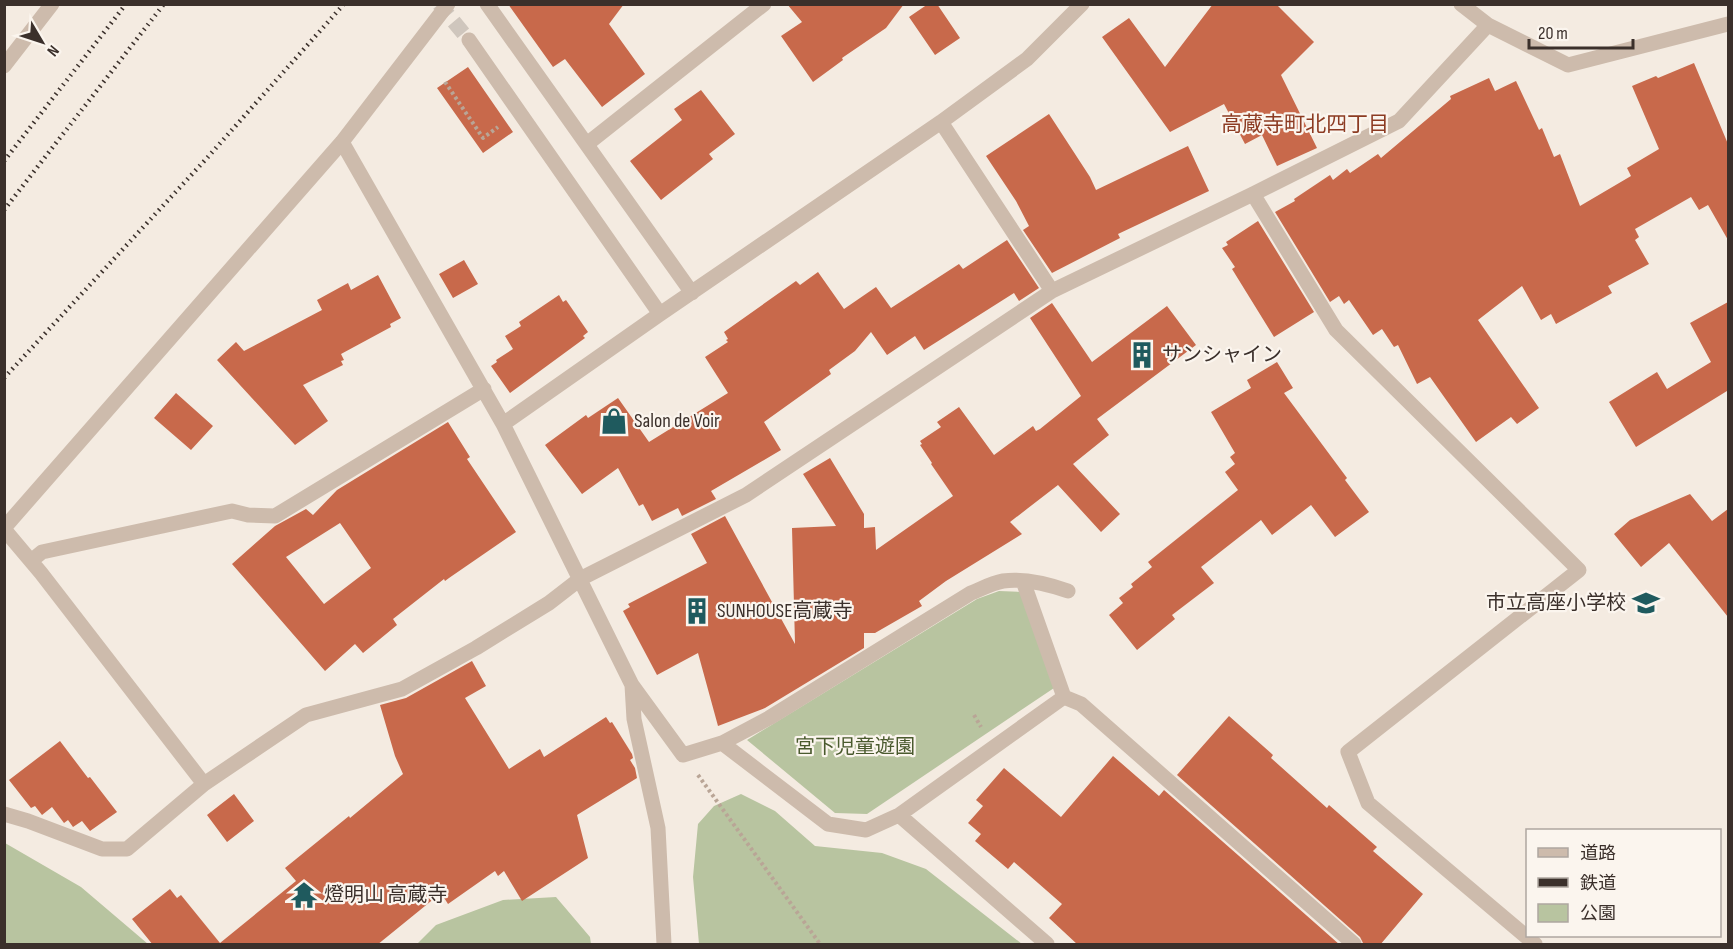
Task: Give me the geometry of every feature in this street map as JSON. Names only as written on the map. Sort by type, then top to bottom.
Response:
[{"type":"street","points":[[4,66],[52,4]]},
{"type":"street","points":[[204,784],[4,529],[342,142],[448,4]]},
{"type":"street","points":[[487,4],[692,293]]},
{"type":"street","points":[[587,144],[764,4]]},
{"type":"street","points":[[503,424],[941,122],[1027,59],[1082,4]]},
{"type":"street","points":[[1461,4],[1488,25],[1568,65],[1728,24]]},
{"type":"street","points":[[4,814],[102,849],[127,849],[204,784],[306,715],[402,689],[476,648],[549,603],[580,579],[746,495],[1052,291],[1399,121],[1488,25]]},
{"type":"street","points":[[470,39],[660,314]]},
{"type":"street","points":[[941,122],[1052,291]]},
{"type":"street","points":[[342,142],[503,424],[632,685],[683,755],[722,743],[769,718],[972,593],[1002,581],[1050,585],[1068,591]]},
{"type":"street","points":[[1253,194],[1336,330],[1579,570],[1348,752],[1368,803],[1534,945]]},
{"type":"street","points":[[31,561],[42,552],[232,512],[275,516],[484,389]]},
{"type":"street","points":[[1023,581],[1064,697],[1081,704],[1354,945]]},
{"type":"street","points":[[632,685],[634,718],[658,828],[664,945]]},
{"type":"street","points":[[722,743],[828,824],[866,830],[899,815],[1064,697]]},
{"type":"street","points":[[899,815],[1047,945]]},
{"type":"path","points":[[445,82],[483,138],[498,127]]},
{"type":"path","points":[[683,755],[820,945]]},
{"type":"green space","name":"宮下児童遊園","points":[[999,591],[1023,592],[1057,686],[867,814],[835,813],[747,740],[977,599]]},
{"type":"green space","points":[[741,794],[775,811],[815,846],[882,853],[926,869],[1022,944],[699,944],[693,877],[698,824],[714,806]]},
{"type":"green space","points":[[5,843],[81,887],[148,944],[5,944]]},
{"type":"green space","points":[[556,897],[590,937],[591,944],[417,944],[436,925],[503,900]]},
{"type":"building","points":[[508,4],[624,4],[609,24],[645,74],[602,107],[565,59],[553,67]]},
{"type":"building","points":[[787,4],[904,4],[886,28],[842,58],[843,60],[813,82],[781,36],[802,22]]},
{"type":"building","points":[[928,4],[937,4],[960,38],[935,55],[909,17]]},
{"type":"building","points":[[1213,4],[1276,4],[1314,42],[1281,75],[1317,148],[1277,166],[1262,135],[1245,144],[1224,104],[1170,132],[1102,37],[1129,18],[1165,67]]},
{"type":"building","points":[[1694,63],[1728,144],[1728,240],[1708,205],[1699,210],[1691,197],[1635,229],[1639,237],[1635,240],[1649,264],[1608,286],[1612,293],[1556,324],[1551,314],[1541,320],[1522,286],[1478,320],[1539,408],[1517,424],[1511,417],[1476,442],[1430,377],[1417,384],[1398,345],[1394,347],[1382,329],[1373,335],[1349,300],[1344,304],[1339,296],[1330,302],[1275,212],[1295,201],[1294,199],[1330,175],[1333,180],[1347,169],[1350,173],[1378,154],[1381,158],[1451,99],[1450,96],[1489,78],[1495,91],[1516,81],[1539,130],[1542,128],[1554,157],[1560,154],[1580,206],[1631,176],[1627,168],[1659,149],[1632,86]]},
{"type":"building","points":[[468,67],[513,132],[483,153],[437,88]]},
{"type":"building","points":[[701,90],[735,134],[709,154],[713,159],[661,200],[630,161],[682,120],[674,109]]},
{"type":"building","points":[[1049,114],[1096,190],[1188,146],[1209,191],[1118,234],[1120,238],[1052,273],[1023,230],[1029,226],[1016,201],[986,156]]},
{"type":"building","points":[[1258,221],[1314,312],[1274,337],[1232,269],[1235,267],[1222,248],[1228,245],[1226,242]]},
{"type":"building","points":[[1007,240],[1039,288],[1019,301],[1014,293],[924,350],[915,336],[887,355],[871,332],[855,351],[829,370],[831,374],[764,422],[781,450],[711,491],[716,499],[682,516],[678,508],[652,521],[643,504],[639,506],[618,468],[582,494],[545,445],[586,415],[588,418],[618,398],[649,442],[728,393],[705,357],[728,342],[724,332],[796,281],[800,285],[818,272],[844,309],[876,287],[891,308],[959,264],[963,269]]},
{"type":"building","points":[[464,260],[478,284],[453,298],[439,274]]},
{"type":"building","points":[[378,275],[401,318],[390,324],[391,327],[341,354],[344,360],[341,361],[343,365],[303,385],[328,421],[295,445],[217,360],[236,342],[244,351],[322,310],[317,300],[348,283],[351,290]]},
{"type":"building","points":[[559,295],[563,302],[566,300],[588,332],[583,336],[585,338],[510,393],[491,366],[513,349],[505,336],[521,326],[519,322]]},
{"type":"building","points":[[1728,302],[1728,395],[1727,391],[1636,447],[1609,402],[1657,372],[1667,389],[1711,362],[1690,323]]},
{"type":"building","points":[[1052,303],[1092,362],[1167,306],[1196,345],[1097,419],[1109,435],[1073,464],[1120,514],[1101,532],[1058,485],[1010,522],[1022,534],[946,581],[919,601],[922,606],[875,633],[864,633],[864,648],[765,708],[718,726],[698,653],[657,675],[623,611],[630,607],[628,604],[707,563],[691,534],[725,516],[795,644],[792,528],[836,526],[803,474],[830,458],[864,514],[864,528],[875,527],[876,550],[953,496],[920,445],[922,444],[920,441],[941,427],[937,422],[959,407],[994,455],[1033,426],[1036,431],[1040,429],[1081,396],[1030,318]]},
{"type":"building","points":[[1277,362],[1293,388],[1284,393],[1347,478],[1345,480],[1369,512],[1335,537],[1311,505],[1272,535],[1261,520],[1201,567],[1214,583],[1172,615],[1175,619],[1137,650],[1109,615],[1123,603],[1119,598],[1133,587],[1131,584],[1152,567],[1148,562],[1238,490],[1225,472],[1235,464],[1230,457],[1235,453],[1211,412],[1251,388],[1247,380]]},
{"type":"building","points":[[176,393],[213,426],[191,450],[154,418]]},
{"type":"building","points":[[448,422],[470,457],[467,459],[516,532],[445,581],[444,579],[393,619],[397,625],[363,653],[355,644],[325,671],[232,564],[275,526],[306,509],[313,515],[337,490]],"holes":[[[340,523],[371,568],[324,604],[286,557]]]},
{"type":"building","points":[[1690,494],[1712,521],[1728,509],[1728,617],[1669,543],[1641,567],[1614,534],[1630,520]]},
{"type":"building","points":[[472,661],[486,686],[465,698],[509,769],[540,749],[544,757],[606,717],[610,723],[612,722],[632,754],[633,758],[630,760],[637,778],[577,815],[588,858],[522,901],[504,871],[498,876],[495,871],[448,904],[441,893],[377,945],[153,945],[132,919],[170,889],[177,898],[181,895],[220,943],[296,881],[285,868],[403,774],[395,756],[380,705],[406,698]]},
{"type":"building","points":[[1229,716],[1273,755],[1271,758],[1327,808],[1329,805],[1377,847],[1373,851],[1423,894],[1380,945],[1364,945],[1360,937],[1177,775]]},
{"type":"building","points":[[60,741],[117,812],[90,831],[82,821],[73,827],[68,820],[64,823],[52,807],[42,815],[35,806],[31,808],[9,780]]},
{"type":"building","points":[[1113,756],[1159,796],[1164,790],[1340,945],[1078,945],[1049,918],[1062,904],[1014,862],[1008,869],[975,841],[981,834],[968,823],[983,806],[976,800],[1004,768],[1061,817]]},
{"type":"building","points":[[234,794],[254,821],[227,842],[207,815]]},
{"type":"tunnel","points":[[439,4],[469,40]]},
{"type":"railway","points":[[4,161],[126,4]]},
{"type":"railway","points":[[4,210],[164,4]]},
{"type":"railway","points":[[4,378],[207,158],[344,4]]},
{"type":"place","name":"サンシャイン","points":[[1142,355]]},
{"type":"place","name":"Salon de Voir","points":[[614,421]]},
{"type":"place","name":"市立高座小学校","points":[[1646,603]]},
{"type":"place","name":"SUNHOUSE高蔵寺","points":[[697,611]]},
{"type":"place","name":"燈明山 高蔵寺","points":[[304,895]]},
{"type":"district","name":"高蔵寺町北四丁目","points":[[1305,124]]}]
